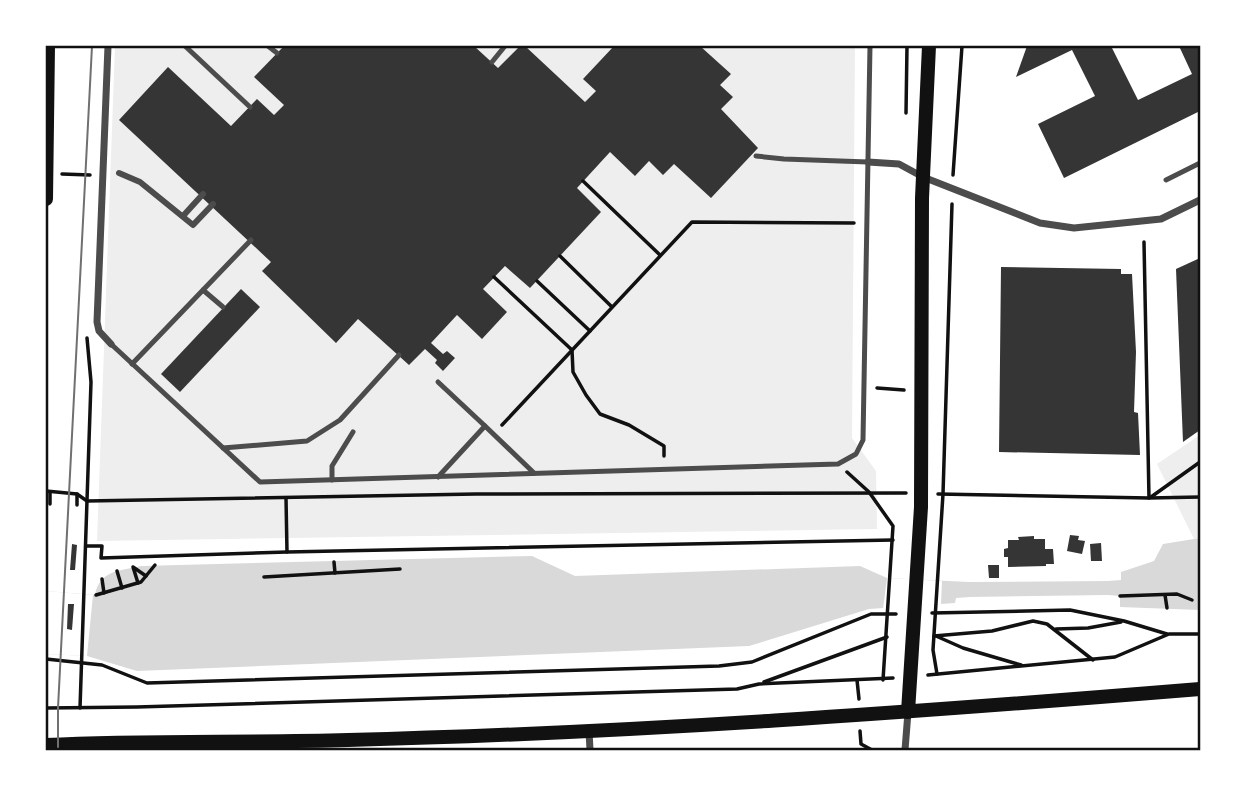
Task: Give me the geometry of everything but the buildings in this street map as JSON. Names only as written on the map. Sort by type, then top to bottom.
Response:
[{"type":"main road","points":[[46,199],[48,46]]},
{"type":"main road","points":[[908,712],[919,616],[923,177],[929,46]]},
{"type":"main road","points":[[46,745],[348,744],[801,720],[1200,689]]},
{"type":"street","points":[[108,46],[97,322],[99,331],[111,344]]},
{"type":"street","points":[[868,162],[899,164],[923,177],[1040,223],[1074,228],[1161,219],[1200,200]]},
{"type":"street","points":[[119,173],[139,182],[193,225],[214,204]]},
{"type":"street","points":[[183,216],[203,194]]},
{"type":"street","points":[[905,751],[908,712]]},
{"type":"street","points":[[589,731],[590,751]]},
{"type":"lane","points":[[185,46],[250,107]]},
{"type":"lane","points":[[268,46],[277,53]]},
{"type":"lane","points":[[492,62],[505,46]]},
{"type":"lane","points":[[111,344],[260,482],[838,464],[856,454],[863,440],[870,46]]},
{"type":"lane","points":[[756,156],[868,162]]},
{"type":"lane","points":[[1166,180],[1200,163]]},
{"type":"lane","points":[[132,364],[251,240]]},
{"type":"lane","points":[[203,290],[223,307]]},
{"type":"lane","points":[[223,448],[307,441],[340,420],[399,355]]},
{"type":"lane","points":[[438,382],[534,473]]},
{"type":"lane","points":[[438,477],[485,426]]},
{"type":"lane","points":[[332,480],[332,466],[353,432]]},
{"type":"path","points":[[937,674],[933,650],[943,494],[952,188],[962,46]]},
{"type":"path","points":[[47,173],[104,176]]},
{"type":"path","points":[[583,181],[660,255]]},
{"type":"path","points":[[493,434],[692,222],[867,223]]},
{"type":"path","points":[[1144,242],[1149,498]]},
{"type":"path","points":[[560,256],[612,307]]},
{"type":"path","points":[[494,276],[572,350],[573,372],[600,414],[629,425],[664,446],[664,470]]},
{"type":"path","points":[[537,281],[590,331]]},
{"type":"path","points":[[1149,498],[1200,462]]},
{"type":"path","points":[[759,684],[883,680],[893,526],[869,492],[838,464]]},
{"type":"path","points":[[50,504],[48,491],[77,494],[87,501],[476,494],[889,493]]},
{"type":"path","points":[[77,494],[77,505]]},
{"type":"path","points":[[943,494],[1200,497]]},
{"type":"path","points":[[286,498],[287,552]]},
{"type":"path","points":[[86,546],[102,546],[101,558],[893,540]]},
{"type":"path","points":[[80,708],[86,559]]},
{"type":"path","points":[[334,562],[335,573]]},
{"type":"path","points":[[96,595],[138,583],[155,565]]},
{"type":"path","points":[[138,583],[133,567],[146,576]]},
{"type":"path","points":[[264,577],[400,569]]},
{"type":"path","points":[[117,571],[121,588]]},
{"type":"path","points":[[102,579],[104,593]]},
{"type":"path","points":[[1120,596],[1177,594],[1192,600]]},
{"type":"path","points":[[1166,595],[1167,608]]},
{"type":"path","points":[[919,616],[1070,611],[1124,621],[1169,634],[1200,634]]},
{"type":"path","points":[[46,659],[102,665],[147,683],[719,666],[752,662],[871,614],[897,614]]},
{"type":"path","points":[[934,636],[992,631],[1033,621],[1047,624],[1093,660]]},
{"type":"path","points":[[1054,629],[1088,628],[1124,621]]},
{"type":"path","points":[[911,677],[1115,657],[1169,634]]},
{"type":"path","points":[[934,636],[962,648],[1024,666]]},
{"type":"path","points":[[46,708],[737,690],[887,637]]},
{"type":"path","points":[[857,680],[858,690]]},
{"type":"path","points":[[860,744],[872,751]]},
{"type":"shaded area","points":[[115,46],[855,46],[852,438],[876,471],[877,529],[97,541]]},
{"type":"shaded area","points":[[1200,435],[1200,538],[1194,539],[1157,464]]},
{"type":"shaded area","points":[[1200,538],[1200,610],[1120,607],[1120,596],[1108,595],[970,597],[956,598],[955,603],[869,609],[749,646],[137,671],[87,656],[46,654],[46,591],[95,595],[106,576],[141,566],[532,556],[575,576],[860,566],[887,578],[969,582],[1108,581],[1121,580],[1121,572],[1154,561],[1163,544]]},
{"type":"pier","points":[[887,578],[942,581],[941,604],[883,609]]},
{"type":"pier","points":[[46,591],[93,595],[87,656],[46,654]]},
{"type":"tram line","points":[[58,750],[92,46]]}]
